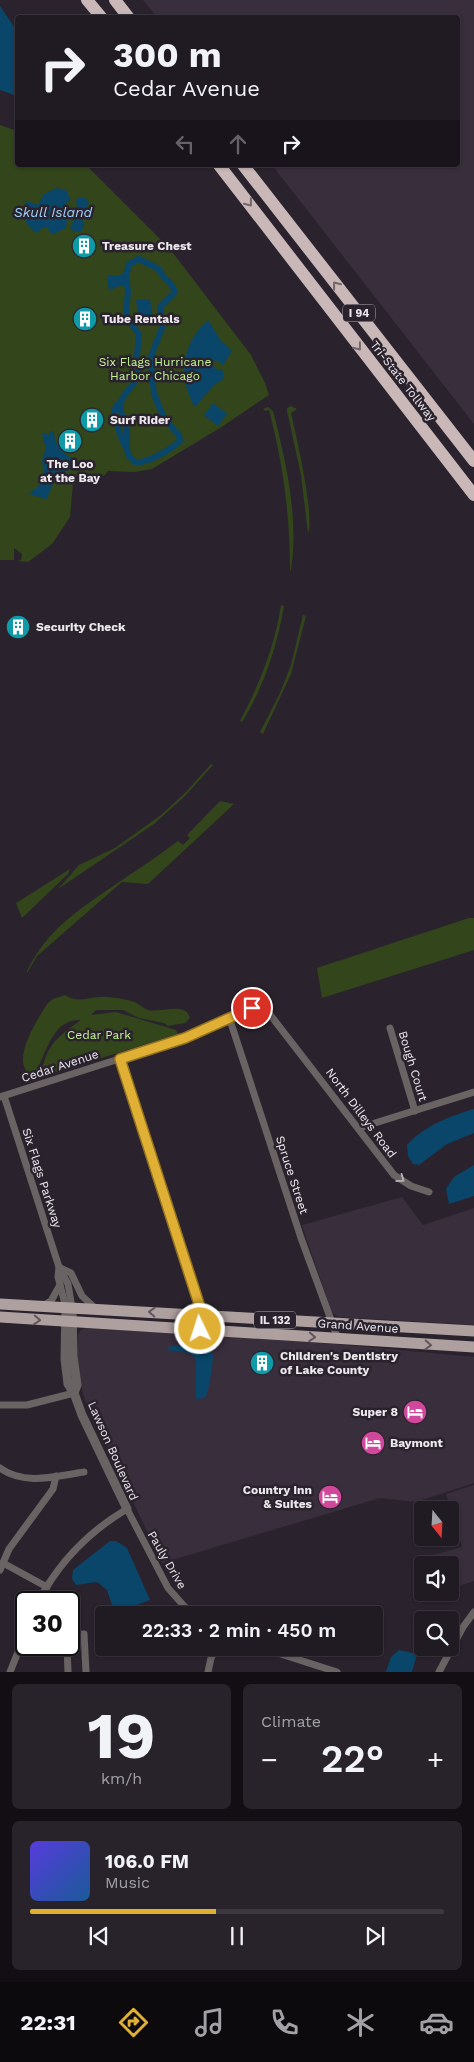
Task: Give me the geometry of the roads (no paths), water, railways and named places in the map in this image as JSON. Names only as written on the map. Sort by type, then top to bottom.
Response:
[{"type":"highway","points":[[87,0],[100,15]]},
{"type":"highway","points":[[116,0],[127,15]]},
{"type":"highway","name":"Tri-State Tollway","points":[[221,167],[471,492],[474,502]]},
{"type":"highway","name":"Tri-State Tollway","points":[[245,167],[474,461]]},
{"type":"main road","name":"Grand Avenue","points":[[0,1304],[474,1331]]},
{"type":"main road","name":"Grand Avenue","points":[[0,1317],[474,1347]]},
{"type":"street","name":"Cedar Avenue","points":[[2,1096],[185,1038],[229,1017],[259,1007],[268,1012],[285,1033]]},
{"type":"street","name":"Spruce Street","points":[[229,1017],[298,1230],[338,1339]]},
{"type":"street","name":"Bough Court","points":[[390,1028],[415,1111]]},
{"type":"street","name":"North Dilleys Road","points":[[285,1033],[394,1175],[411,1186],[430,1192]]},
{"type":"street","points":[[120,1059],[200,1307],[200,1329]]},
{"type":"street","points":[[359,1128],[474,1092]]},
{"type":"street","name":"Six Flags Parkway","points":[[2,1096],[60,1267],[68,1284],[69,1308]]},
{"type":"street","name":"Six Flags Parkway","points":[[60,1267],[58,1277],[69,1308]]},
{"type":"street","name":"Six Flags Parkway","points":[[60,1267],[71,1273],[82,1296],[97,1310]]},
{"type":"street","points":[[40,1306],[51,1302],[60,1285]]},
{"type":"street","name":"Lawson Boulevard","points":[[45,1591],[65,1560],[87,1536],[127,1509],[82,1415],[74,1393],[68,1384],[69,1308]]},
{"type":"street","points":[[0,1405],[26,1405],[74,1393]]},
{"type":"street","points":[[0,1468],[12,1475],[33,1478],[84,1472]]},
{"type":"street","points":[[47,1587],[1,1567],[9,1549],[53,1489],[56,1476]]},
{"type":"street","name":"Pauly Drive","points":[[127,1509],[168,1588],[184,1606]]},
{"type":"street","points":[[440,1672],[462,1627],[474,1612]]},
{"type":"street","points":[[80,1634],[84,1634],[86,1672]]},
{"type":"street","points":[[10,1672],[16,1656]]},
{"type":"street","points":[[67,1656],[68,1672]]},
{"type":"street","points":[[208,1672],[212,1656]]},
{"type":"street","points":[[287,1656],[337,1672]]},
{"type":"water","points":[[0,6],[15,28],[15,95],[0,90]]},
{"type":"water","name":"Skull Island","points":[[57,188],[66,190],[71,200],[65,203],[68,208],[72,206],[74,212],[67,219],[66,228],[53,234],[50,233],[48,227],[40,229],[38,233],[27,224],[26,201],[38,205],[44,194]]},
{"type":"water","points":[[84,197],[89,202],[82,217],[84,226],[81,231],[75,232],[70,228],[76,211],[76,201],[78,198]]},
{"type":"water","points":[[126,270],[128,291],[121,285],[109,291],[107,275],[119,276]]},
{"type":"water","points":[[150,299],[152,313],[155,318],[143,322],[135,320],[138,314],[136,300]]},
{"type":"water","points":[[208,320],[221,341],[232,351],[223,365],[216,360],[213,362],[215,369],[222,369],[224,379],[215,384],[195,407],[189,396],[186,384],[185,361],[192,339]]},
{"type":"water","points":[[213,403],[227,414],[218,426],[204,415]]},
{"type":"water","points":[[54,431],[58,445],[71,458],[73,463],[70,470],[57,478],[47,499],[29,494],[38,486],[44,476],[42,460],[46,449],[42,434],[47,433],[49,436],[49,432]]},
{"type":"water","points":[[474,1109],[474,1133],[447,1144],[419,1165],[413,1164],[408,1156],[407,1145],[414,1138],[438,1122]]},
{"type":"water","points":[[474,1165],[474,1196],[449,1204],[446,1189],[454,1177]]},
{"type":"water","points":[[179,1345],[206,1347],[213,1355],[212,1370],[205,1398],[196,1399],[196,1363],[194,1356],[189,1353],[166,1350],[169,1347]]},
{"type":"water","points":[[110,1541],[116,1541],[127,1548],[150,1600],[134,1606],[112,1606],[107,1590],[97,1582],[76,1585],[72,1579],[73,1570]]},
{"type":"water","points":[[399,1650],[414,1653],[414,1656],[416,1656],[412,1672],[386,1672],[391,1657]]},
{"type":"waterway","points":[[137,355],[139,334],[127,319],[126,314],[128,291],[126,277],[129,264],[139,259],[159,269],[172,285],[175,292],[160,307],[162,328],[151,356]]},
{"type":"waterway","points":[[151,363],[154,394],[164,418],[172,427]]},
{"type":"waterway","points":[[128,453],[127,430],[120,407],[122,399],[136,380],[138,365]]},
{"type":"waterway","points":[[121,401],[114,411],[118,429],[126,447]]},
{"type":"waterway","points":[[128,455],[135,462],[140,462],[165,452],[180,441],[179,435],[173,429]]},
{"type":"place","name":"Treasure Chest","points":[[84,246]]},
{"type":"place","name":"Tube Rentals","points":[[85,319]]},
{"type":"place","name":"Surf Rider","points":[[92,420]]},
{"type":"place","name":"The Loo at the Bay","points":[[70,441]]},
{"type":"place","name":"Security Check","points":[[18,627]]},
{"type":"place","name":"Children's Dentistry of Lake County","points":[[262,1363]]},
{"type":"place","name":"Super 8","points":[[415,1412]]},
{"type":"place","name":"Baymont","points":[[373,1443]]},
{"type":"place","name":"Country Inn & Suites","points":[[330,1497]]},
{"type":"park label","name":"Six Flags Hurricane Harbor Chicago","points":[[155,369]]},
{"type":"park label","name":"Cedar Park","points":[[99,1035]]}]
